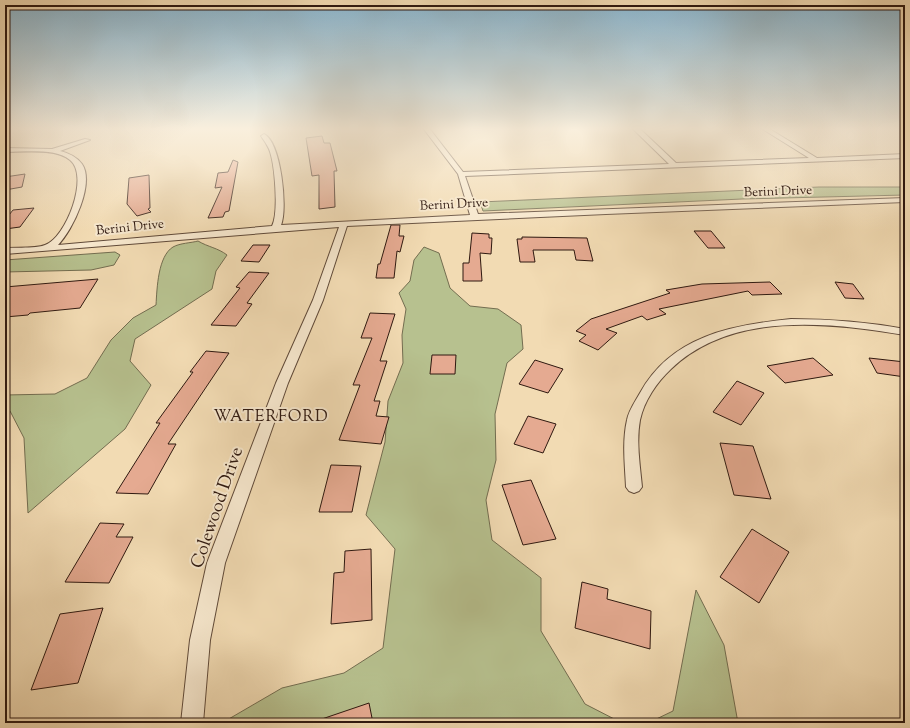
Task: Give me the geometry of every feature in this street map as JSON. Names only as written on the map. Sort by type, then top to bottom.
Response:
[{"type":"street","points":[[47,248],[56,242],[69,222],[83,185],[82,171],[77,162]]},
{"type":"street","points":[[275,162],[279,188],[279,215],[275,228]]},
{"type":"street","points":[[452,162],[461,174],[475,217]]},
{"type":"street","points":[[671,162],[674,165]]},
{"type":"street","points":[[461,174],[745,162]]},
{"type":"street","name":"Berini Drive","points":[[5,251],[275,228],[344,224],[475,217],[905,200]]},
{"type":"street","name":"Colewood Drive","points":[[192,723],[200,640],[216,563],[282,384],[318,300],[344,224]]},
{"type":"street","points":[[634,487],[631,443],[635,413],[643,394],[655,377],[684,351],[720,334],[741,328],[786,322],[840,322],[905,332]]},
{"type":"green space","points":[[819,187],[905,187],[905,195],[742,199],[483,211],[480,202]]},
{"type":"green space","points":[[198,241],[227,255],[216,271],[212,289],[135,339],[130,361],[151,385],[125,429],[28,513],[24,438],[10,411],[5,408],[5,395],[55,394],[87,378],[111,340],[133,318],[156,305],[159,273],[164,257],[168,251],[173,247],[182,244]]},
{"type":"green space","points":[[424,247],[439,253],[450,288],[470,306],[498,309],[521,325],[523,349],[507,363],[495,414],[496,460],[486,500],[492,540],[541,578],[541,631],[585,704],[622,723],[227,723],[227,720],[282,688],[344,673],[383,648],[395,549],[366,515],[385,442],[388,401],[403,363],[402,335],[406,309],[399,293],[410,281],[414,260]]},
{"type":"green space","points":[[115,252],[120,255],[114,265],[91,270],[5,272],[5,260]]},
{"type":"green space","points":[[696,590],[724,645],[738,723],[648,723],[673,711]]},
{"type":"building","points":[[232,162],[238,162],[229,211],[225,212],[223,217],[208,218],[222,187],[215,188],[218,173],[228,172]]},
{"type":"building","points":[[310,162],[335,162],[337,171],[334,171],[335,207],[319,209],[319,175],[312,176]]},
{"type":"building","points":[[25,174],[22,187],[5,190],[5,177]]},
{"type":"building","points":[[149,175],[150,208],[148,209],[151,212],[137,216],[127,204],[129,178]]},
{"type":"building","points":[[34,208],[20,227],[5,229],[5,220],[13,210]]},
{"type":"building","points":[[391,225],[400,225],[399,236],[404,236],[400,252],[397,251],[394,278],[376,278],[378,264],[380,264]]},
{"type":"building","points":[[694,231],[711,231],[725,248],[708,248]]},
{"type":"building","points":[[472,233],[489,234],[489,238],[492,238],[491,254],[480,253],[482,281],[463,281],[463,263],[469,263]]},
{"type":"building","points":[[522,237],[587,238],[593,261],[576,260],[574,250],[533,250],[535,262],[520,262],[517,239],[522,239]]},
{"type":"building","points":[[253,245],[270,245],[259,262],[241,261]]},
{"type":"building","points":[[249,272],[269,273],[247,303],[252,304],[236,326],[211,325],[240,288],[236,287]]},
{"type":"building","points":[[98,279],[80,308],[5,317],[5,287]]},
{"type":"building","points":[[770,282],[782,294],[752,295],[748,291],[659,309],[666,314],[647,320],[642,316],[606,329],[617,333],[598,350],[579,341],[586,335],[576,331],[591,319],[670,293],[666,290],[702,284]]},
{"type":"building","points":[[835,282],[853,284],[864,299],[845,298]]},
{"type":"building","points":[[370,313],[395,314],[380,361],[387,361],[374,401],[380,401],[376,416],[389,417],[381,444],[339,440],[360,385],[353,385],[372,338],[361,338]]},
{"type":"building","points":[[206,351],[229,353],[168,444],[176,444],[148,494],[116,493],[160,423],[156,423],[193,372],[190,372]]},
{"type":"building","points":[[432,355],[456,355],[455,374],[430,374]]},
{"type":"building","points":[[813,358],[833,375],[785,383],[767,366]]},
{"type":"building","points":[[869,358],[905,362],[905,377],[877,373]]},
{"type":"building","points":[[535,360],[563,369],[548,393],[519,384]]},
{"type":"building","points":[[737,381],[764,393],[741,425],[713,412]]},
{"type":"building","points":[[528,416],[556,424],[543,453],[514,444]]},
{"type":"building","points":[[720,443],[753,446],[771,499],[734,495]]},
{"type":"building","points":[[331,465],[361,466],[352,512],[319,512]]},
{"type":"building","points":[[531,480],[556,539],[523,545],[502,485]]},
{"type":"building","points":[[100,523],[124,524],[116,537],[133,537],[109,583],[65,582]]},
{"type":"building","points":[[752,529],[789,552],[759,603],[720,577]]},
{"type":"building","points":[[371,549],[372,620],[331,624],[334,573],[344,572],[345,551]]},
{"type":"building","points":[[582,582],[608,589],[607,599],[651,611],[650,649],[575,628]]},
{"type":"building","points":[[103,608],[78,683],[31,690],[60,614]]},
{"type":"building","points":[[369,703],[373,723],[317,723],[316,721]]},
{"type":"district","name":"WATERFORD","points":[[271,417]]}]
